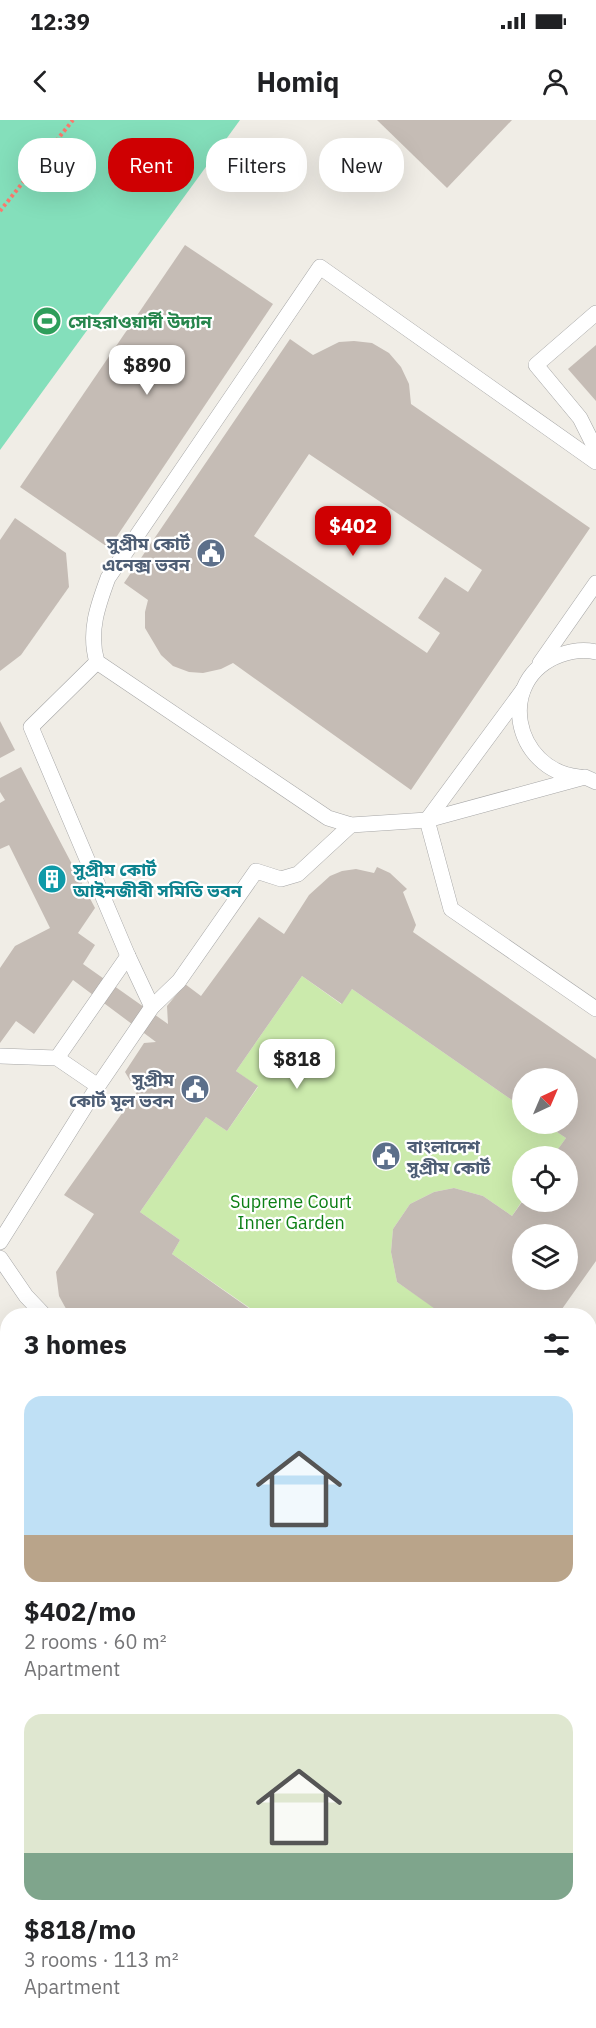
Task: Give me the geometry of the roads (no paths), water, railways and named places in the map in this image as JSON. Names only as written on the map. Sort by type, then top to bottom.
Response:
[{"type":"lane","points":[[592,778],[426,820],[351,825],[328,818],[97,662],[92,647],[98,604],[108,578],[320,267],[596,462]]},
{"type":"lane","points":[[596,313],[536,365],[580,418],[596,450]]},
{"type":"lane","points":[[426,820],[523,690],[596,583]]},
{"type":"lane","points":[[535,671],[551,658],[570,651],[596,652]]},
{"type":"lane","points":[[97,662],[31,727],[152,1007]]},
{"type":"lane","points":[[523,690],[519,707],[520,725],[526,742],[536,757],[550,768],[567,776],[592,778]]},
{"type":"lane","points":[[426,820],[451,909],[596,1009]]},
{"type":"lane","points":[[0,1242],[98,1086],[152,1007],[179,981],[256,871],[281,879],[298,874],[351,825]]},
{"type":"lane","points":[[57,1058],[128,956]]},
{"type":"lane","points":[[0,1056],[57,1058],[98,1086]]},
{"type":"lane","points":[[0,1258],[26,1296],[37,1308]]},
{"type":"place","name":"সোহরাওয়ার্দী উদ্যান","points":[[47,321]]},
{"type":"place","name":"সুপ্রীম কোর্ট এনেক্স ভবন","points":[[211,553]]},
{"type":"place","name":"সুপ্রীম কোর্ট আইনজীবী সমিতি ভবন","points":[[52,879]]},
{"type":"place","name":"সুপ্রীম কোর্ট মূল ভবন","points":[[195,1089]]},
{"type":"place","name":"বাংলাদেশ সুপ্রীম কোর্ট","points":[[386,1156]]},
{"type":"park label","name":"Supreme Court Inner Garden","points":[[291,1211]]}]
